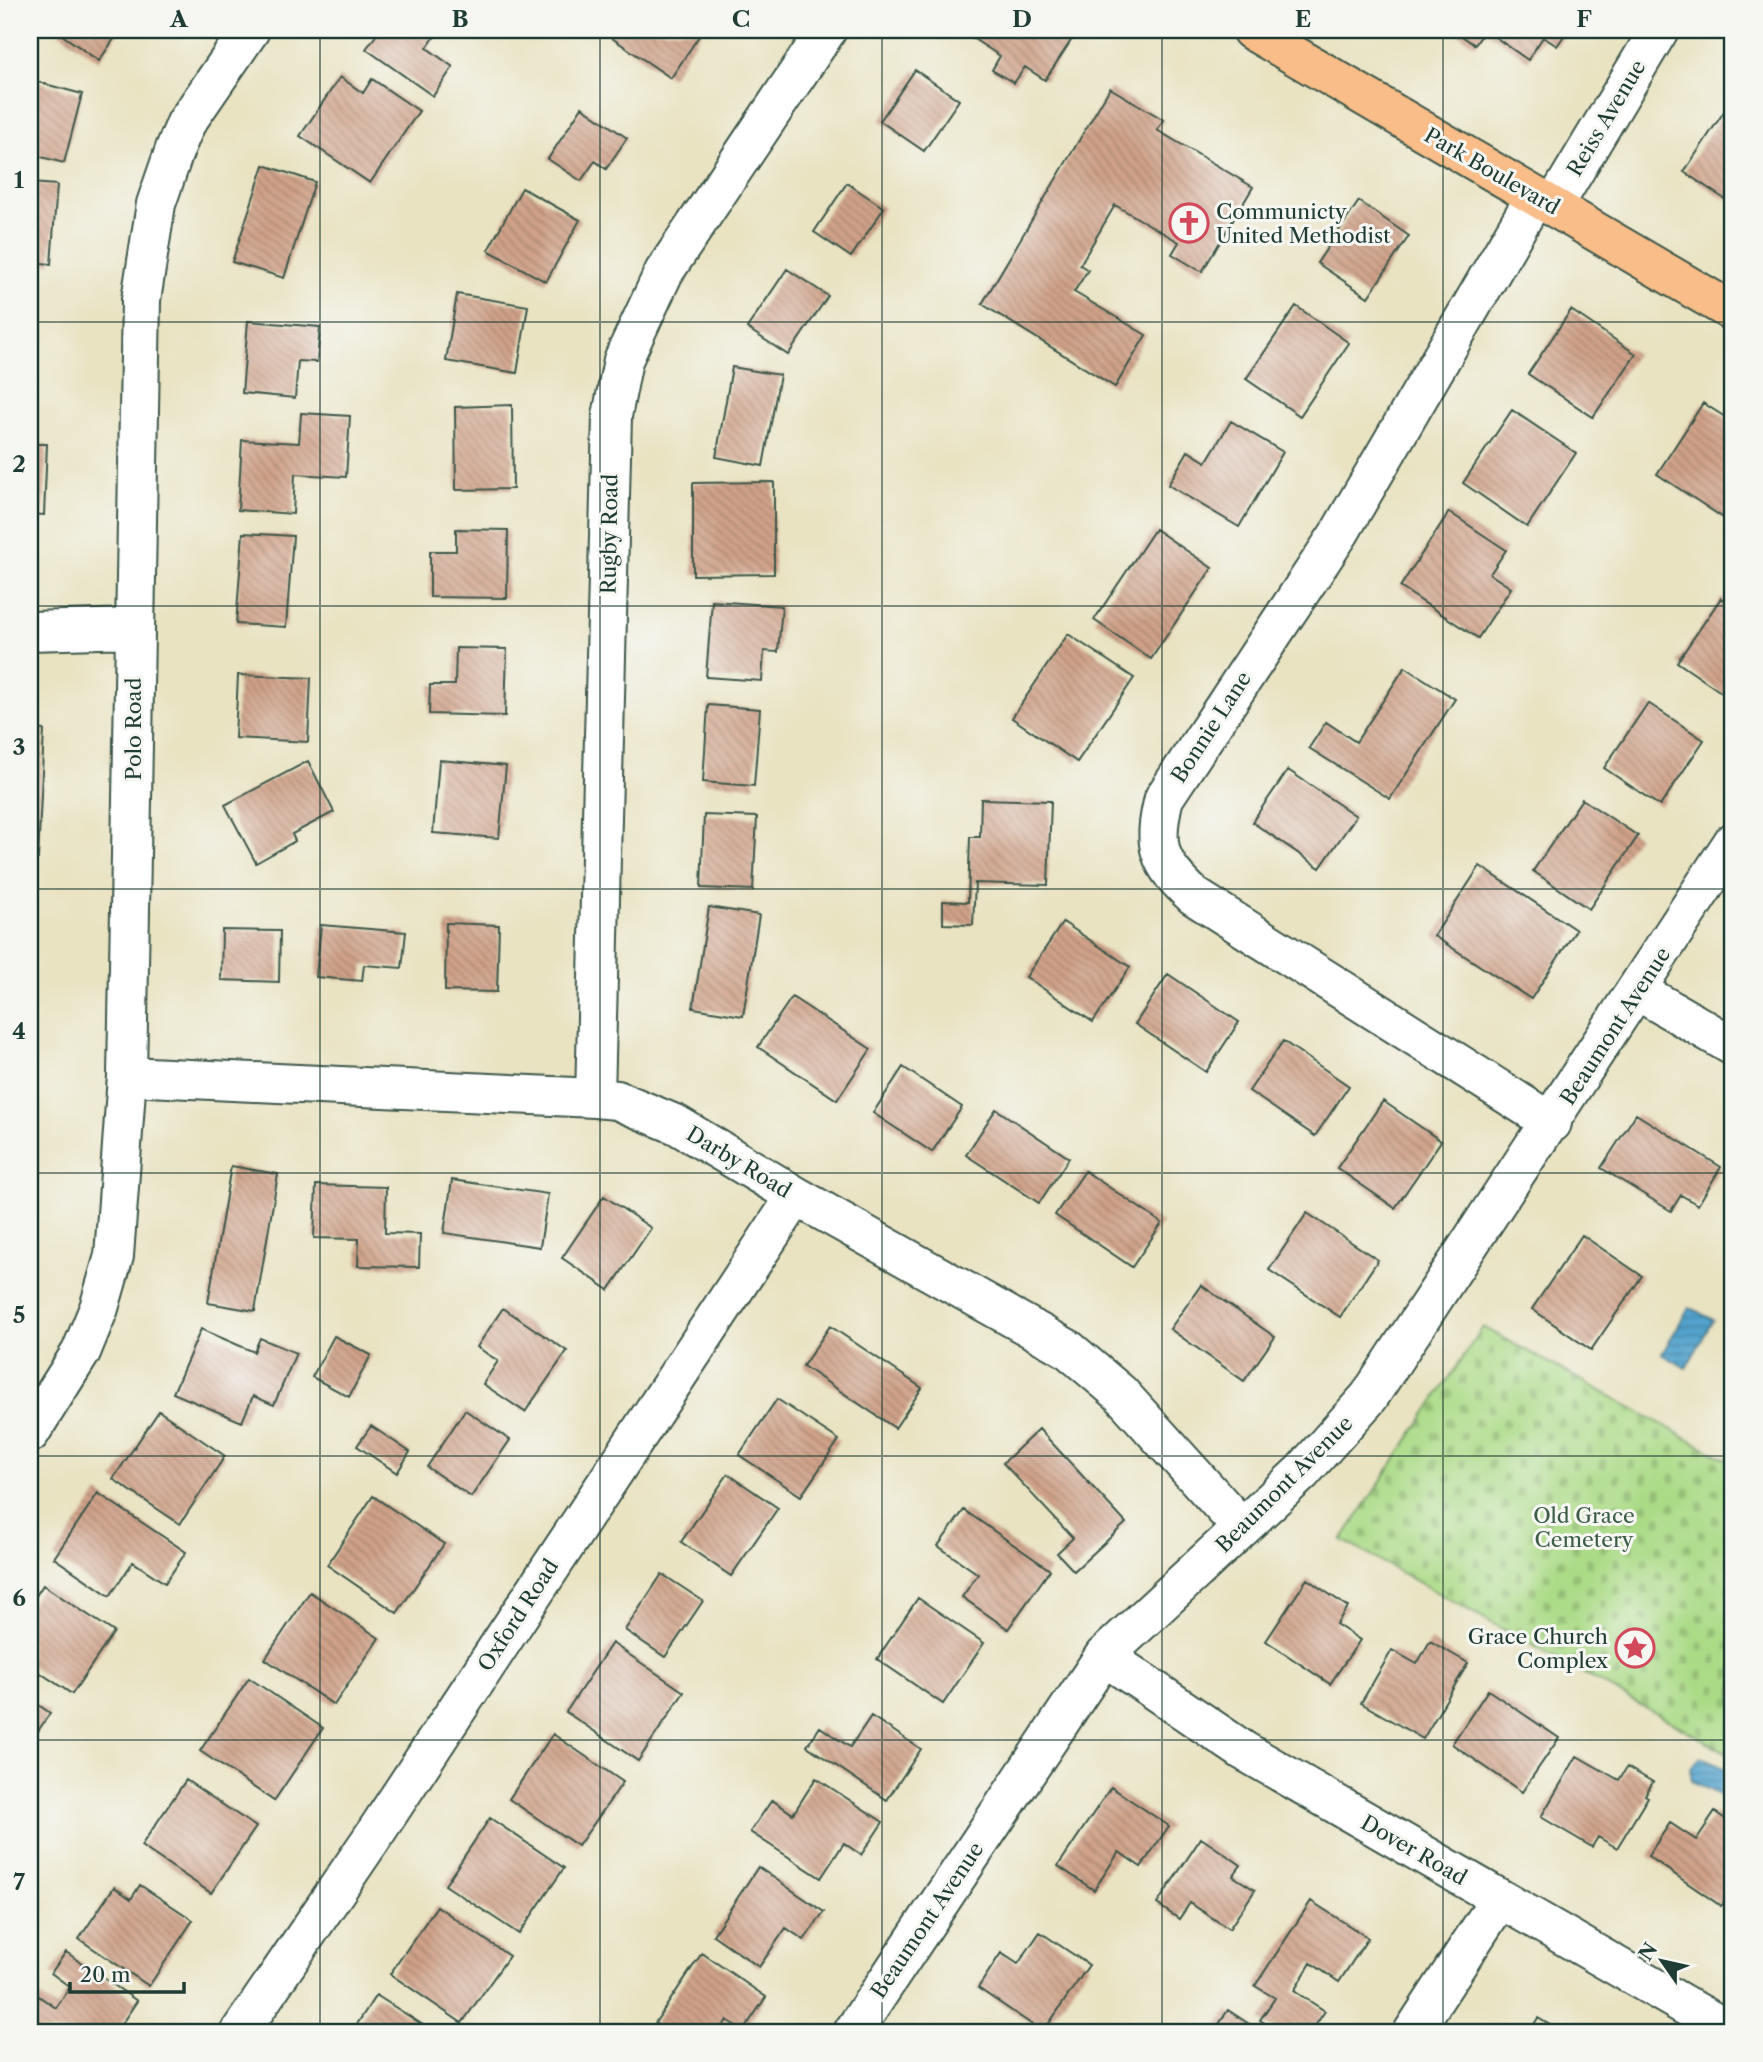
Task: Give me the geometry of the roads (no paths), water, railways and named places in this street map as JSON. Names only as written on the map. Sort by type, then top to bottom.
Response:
[{"type":"main road","name":"Park Boulevard","points":[[1251,30],[1733,312]]},
{"type":"street","name":"Polo Road","points":[[30,1433],[80,1352],[99,1308],[114,1256],[127,1076],[141,300],[156,204],[186,123],[250,30]]},
{"type":"street","name":"Rugby Road","points":[[595,1098],[612,416],[623,360],[664,272],[827,30]]},
{"type":"street","name":"Reiss Avenue","points":[[1544,202],[1659,30]]},
{"type":"street","name":"Bonnie Lane","points":[[1544,202],[1340,532],[1164,798],[1156,842],[1169,872],[1194,896],[1552,1123]]},
{"type":"street","points":[[30,631],[133,628]]},
{"type":"street","name":"Beaumont Avenue","points":[[853,2032],[1104,1656],[1302,1472],[1369,1397],[1552,1123],[1733,842]]},
{"type":"street","points":[[1639,990],[1733,1046]]},
{"type":"street","name":"Darby Road","points":[[127,1076],[617,1100],[677,1125],[796,1196],[1068,1349],[1120,1393],[1242,1528]]},
{"type":"street","name":"Oxford Road","points":[[240,2032],[374,1835],[796,1196]]},
{"type":"street","name":"Dover Road","points":[[1104,1656],[1244,1751],[1731,2032]]},
{"type":"street","points":[[1413,2032],[1499,1900]]},
{"type":"water","points":[[1689,1307],[1713,1320],[1686,1368],[1662,1354]]},
{"type":"water","points":[[1701,1757],[1733,1773],[1733,1797],[1725,1798],[1692,1781],[1690,1768]]},
{"type":"place","name":"Communicty United Methodist","points":[[1189,223]]},
{"type":"place","name":"Grace Church Complex","points":[[1635,1648]]},
{"type":"park label","name":"Old Grace Cemetery","points":[[1584,1527]]}]
